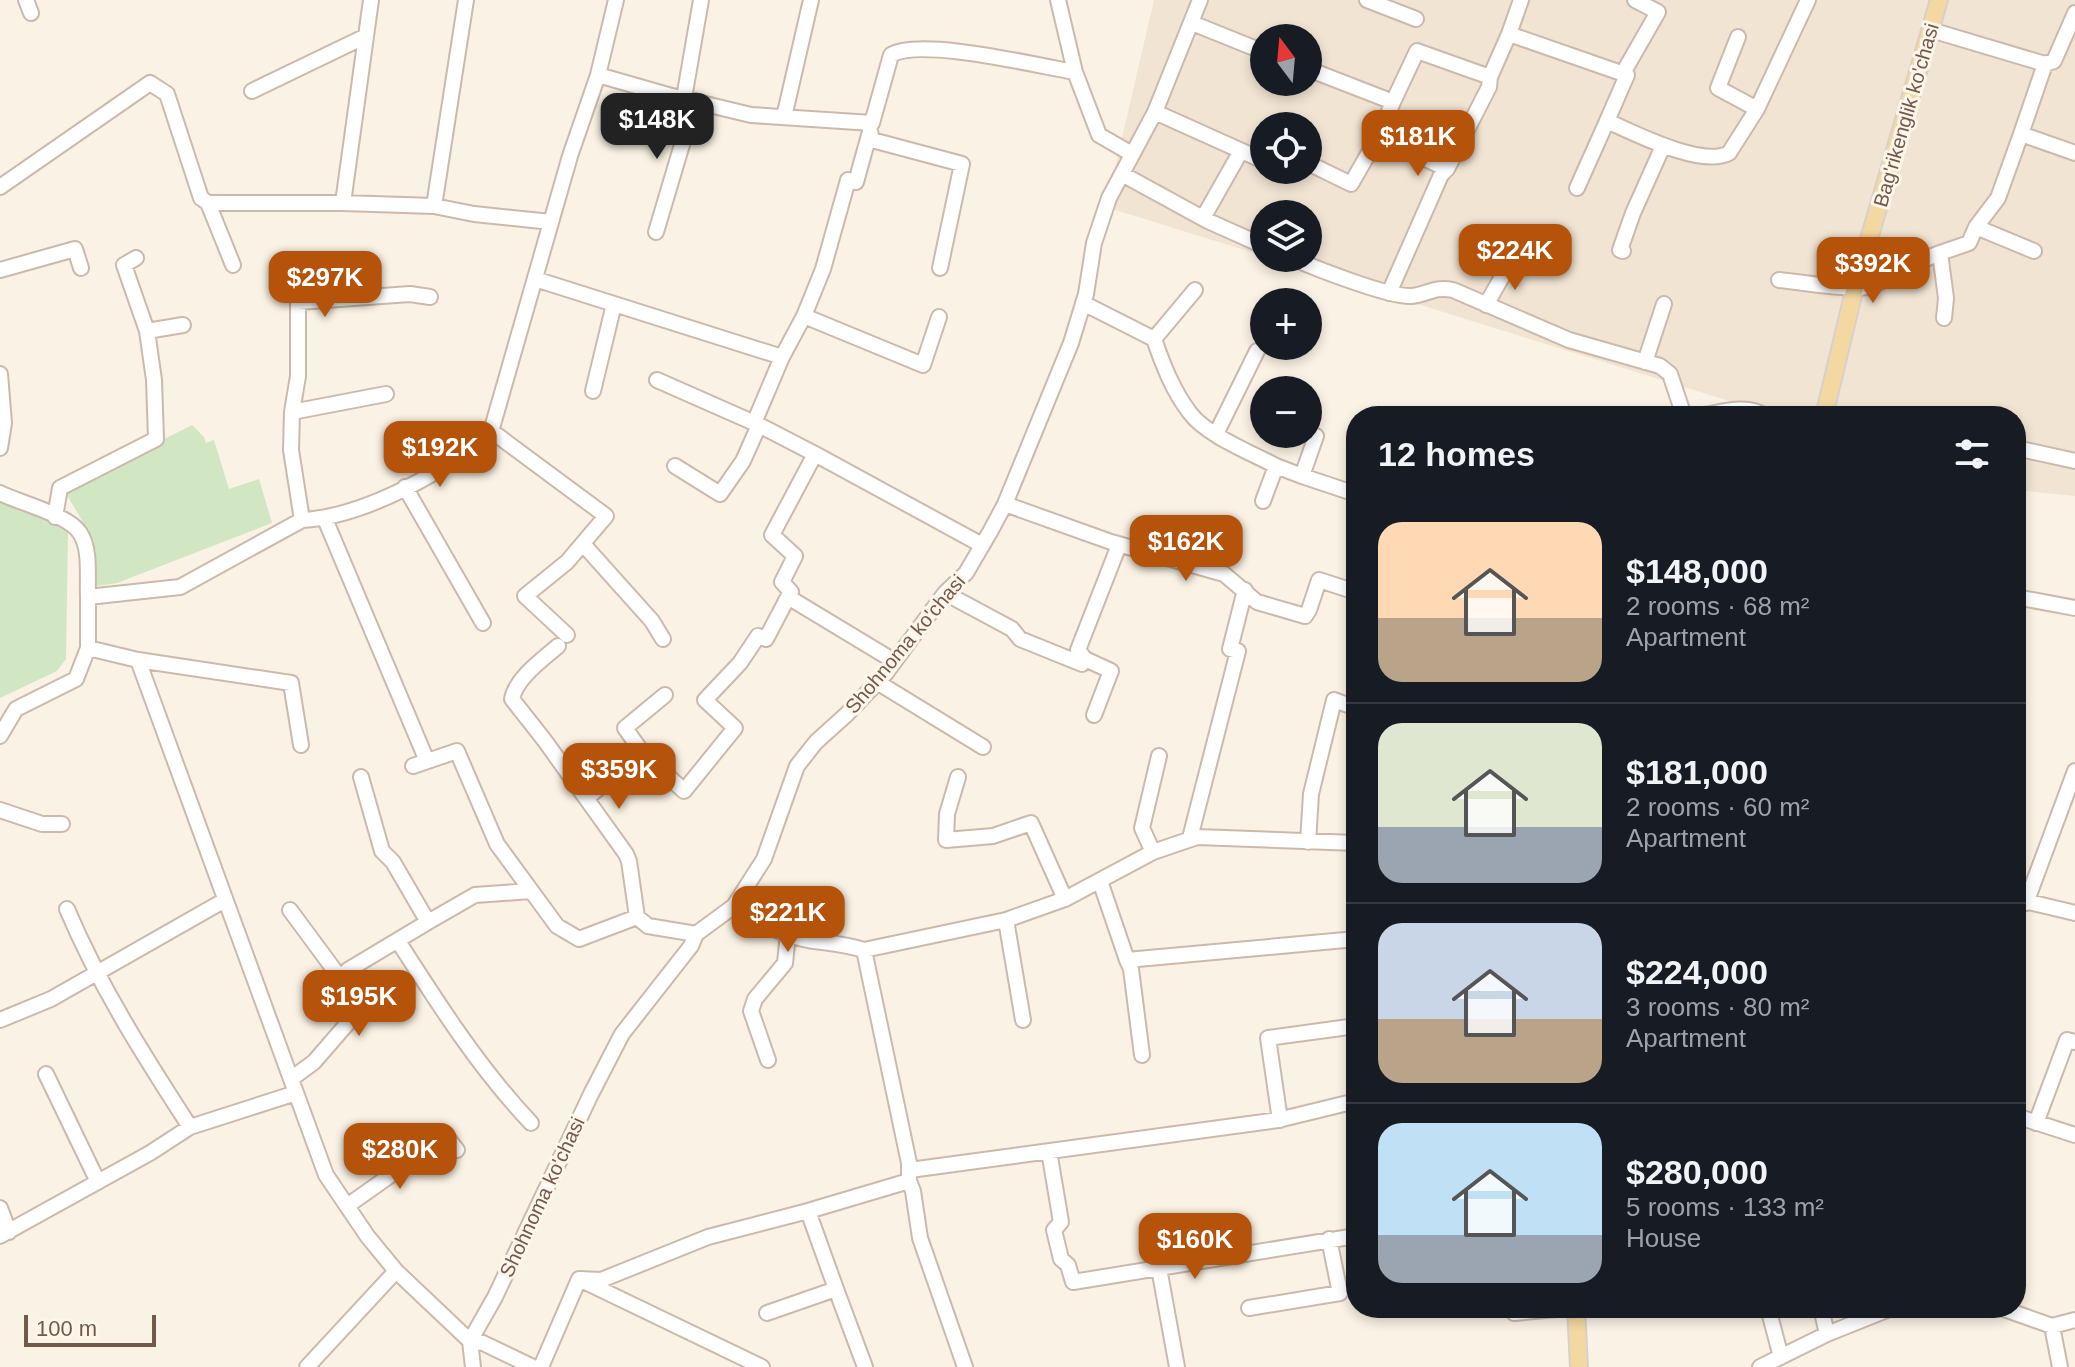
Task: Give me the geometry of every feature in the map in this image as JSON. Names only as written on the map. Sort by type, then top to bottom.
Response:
[{"type":"main road","name":"Bag'rikenglik ko'chasi","points":[[1826,406],[1855,287],[1939,0]]},
{"type":"main road","points":[[1577,1318],[1579,1367]]},
{"type":"street","points":[[343,203],[371,0]]},
{"type":"street","points":[[434,206],[466,0]]},
{"type":"street","points":[[88,597],[180,587],[302,520],[325,519],[370,505],[460,455],[490,430],[497,417],[551,222],[598,75],[616,0]]},
{"type":"street","points":[[656,232],[690,100],[701,0]]},
{"type":"street","points":[[784,117],[811,0]]},
{"type":"street","points":[[1058,0],[1075,72],[1099,135],[1132,154]]},
{"type":"street","name":"Shohnoma ko'chasi","points":[[470,1341],[495,1297],[622,1034],[691,946],[696,934],[734,906],[764,859],[797,766],[816,742],[877,682],[945,593],[966,573],[1005,504],[1071,343],[1083,303],[1094,243],[1109,198],[1155,112],[1200,0]]},
{"type":"street","points":[[1367,0],[1416,19]]},
{"type":"street","points":[[1389,293],[1441,175],[1489,87],[1490,77],[1521,0]]},
{"type":"street","points":[[1623,73],[1658,12],[1635,0]]},
{"type":"street","points":[[1607,121],[1663,146],[1702,156],[1721,157],[1729,153],[1757,109],[1808,0]]},
{"type":"street","points":[[1931,30],[2045,64],[2054,61],[2075,13]]},
{"type":"street","points":[[1192,23],[1250,46]]},
{"type":"street","points":[[1509,34],[1627,75],[1577,188]]},
{"type":"street","points":[[252,91],[366,36]]},
{"type":"street","points":[[1738,37],[1718,88],[1757,109]]},
{"type":"street","points":[[675,466],[720,494],[743,461],[782,357],[804,316],[823,269],[848,180],[856,182],[891,55],[900,50],[950,51],[1075,72]]},
{"type":"street","points":[[1322,170],[1351,184],[1378,137],[1417,51],[1490,77]]},
{"type":"street","points":[[1779,280],[1868,287],[1922,259],[1969,243],[1976,227],[1998,198],[2045,64]]},
{"type":"street","points":[[1322,74],[1393,102]]},
{"type":"street","points":[[598,75],[751,115],[870,129]]},
{"type":"street","points":[[0,187],[150,83],[167,94],[201,198],[208,203],[233,265]]},
{"type":"street","points":[[1155,112],[1250,155]]},
{"type":"street","points":[[870,129],[872,140],[962,164],[940,268]]},
{"type":"street","points":[[2021,134],[2075,153]]},
{"type":"street","points":[[1378,137],[1447,169]]},
{"type":"street","points":[[1623,251],[1620,250],[1633,213],[1663,146]]},
{"type":"street","points":[[1203,218],[1241,151]]},
{"type":"street","points":[[1122,174],[1250,240]]},
{"type":"street","points":[[208,203],[434,206],[474,214],[551,222]]},
{"type":"street","points":[[1976,227],[2034,251]]},
{"type":"street","points":[[0,270],[75,249],[81,268]]},
{"type":"street","points":[[1940,253],[1946,298],[1944,318]]},
{"type":"street","points":[[55,517],[60,488],[156,439],[154,380],[147,331],[124,265],[136,258]]},
{"type":"street","points":[[1486,305],[1511,261]]},
{"type":"street","points":[[1322,269],[1389,293],[1413,296],[1439,288],[1569,340],[1666,369],[1681,406]]},
{"type":"street","points":[[535,279],[782,357]]},
{"type":"street","points":[[1154,339],[1195,290]]},
{"type":"street","points":[[302,520],[291,450],[292,412],[298,376],[298,302],[410,294],[430,297]]},
{"type":"street","points":[[1083,303],[1154,339],[1164,369],[1191,416],[1216,434],[1276,466],[1346,491]]},
{"type":"street","points":[[593,391],[614,304]]},
{"type":"street","points":[[1645,362],[1664,304]]},
{"type":"street","points":[[804,316],[923,365],[939,317]]},
{"type":"street","points":[[147,331],[183,325]]},
{"type":"street","points":[[1216,434],[1253,360]]},
{"type":"street","points":[[0,374],[4,423],[0,448]]},
{"type":"street","points":[[657,380],[757,424],[982,545]]},
{"type":"street","points":[[292,412],[386,394]]},
{"type":"street","points":[[490,430],[606,516],[567,562],[525,596],[562,640],[531,669],[512,693],[512,699],[587,798],[629,861],[637,917],[648,926],[696,934]]},
{"type":"street","points":[[1302,476],[1312,448]]},
{"type":"street","points":[[2026,450],[2075,461]]},
{"type":"street","points":[[665,695],[625,728],[642,752],[684,791],[735,728],[705,700],[740,663],[758,636],[766,639],[791,592],[782,582],[795,556],[772,535],[815,454]]},
{"type":"street","points":[[1263,501],[1276,466]]},
{"type":"street","points":[[405,487],[483,623]]},
{"type":"street","points":[[0,493],[69,522],[80,532],[85,546],[88,597],[88,648],[76,679],[16,709],[0,736]]},
{"type":"street","points":[[1005,504],[1119,545],[1224,574],[1257,602],[1305,616],[1319,580],[1346,589]]},
{"type":"street","points":[[325,519],[420,764],[457,751],[497,844],[557,926],[579,939],[637,917]]},
{"type":"street","points":[[583,544],[654,623],[663,639]]},
{"type":"street","points":[[1094,715],[1111,671],[1085,659],[1078,650],[1119,545]]},
{"type":"street","points":[[1190,838],[1238,651],[1230,649],[1245,590]]},
{"type":"street","points":[[945,593],[1012,629],[1020,639],[1082,664],[1085,659]]},
{"type":"street","points":[[788,597],[894,661]]},
{"type":"street","points":[[2026,599],[2075,608]]},
{"type":"street","points":[[88,648],[138,660],[291,683],[301,745]]},
{"type":"street","points":[[138,660],[326,1175],[368,1237],[396,1271],[470,1341],[483,1343],[533,1367]]},
{"type":"street","points":[[877,682],[983,747]]},
{"type":"street","points":[[1308,842],[1311,794],[1334,700],[1346,704]]},
{"type":"street","points":[[587,798],[642,752]]},
{"type":"street","points":[[1153,852],[1142,828],[1159,756]]},
{"type":"street","points":[[2026,889],[2075,771]]},
{"type":"street","points":[[361,777],[382,851],[393,862],[428,922]]},
{"type":"street","points":[[958,777],[947,814],[946,840],[993,836],[1031,823],[1065,899]]},
{"type":"street","points":[[0,810],[42,824],[62,824]]},
{"type":"street","points":[[734,906],[755,920],[788,934],[807,940],[844,943],[864,950],[1006,920],[1065,899],[1153,852],[1190,838],[1346,843]]},
{"type":"street","points":[[1100,881],[1131,969],[1142,1055]]},
{"type":"street","points":[[341,979],[348,970],[475,895],[531,891]]},
{"type":"street","points":[[0,1020],[51,999],[225,900]]},
{"type":"street","points":[[2026,902],[2075,913]]},
{"type":"street","points":[[67,909],[96,973],[134,1041],[190,1127]]},
{"type":"street","points":[[0,1208],[5,1234],[150,1153],[190,1127],[293,1086],[359,1010],[341,979],[290,910]]},
{"type":"street","points":[[1006,920],[1023,1020]]},
{"type":"street","points":[[768,1060],[751,1011],[755,999],[785,963],[788,934]]},
{"type":"street","points":[[1127,960],[1346,940]]},
{"type":"street","points":[[398,941],[462,1040],[496,1086],[531,1123]]},
{"type":"street","points":[[864,950],[920,1238],[965,1367]]},
{"type":"street","points":[[1280,1120],[1268,1038],[1346,1027]]},
{"type":"street","points":[[2036,1123],[2067,1040],[2075,1042]]},
{"type":"street","points":[[46,1074],[98,1182]]},
{"type":"street","points":[[579,1279],[601,1280],[695,1241],[808,1211],[909,1175],[1049,1151],[1280,1120],[1346,1104]]},
{"type":"street","points":[[2026,1120],[2075,1135]]},
{"type":"street","points":[[347,1206],[446,1136],[457,1150]]},
{"type":"street","points":[[1049,1151],[1061,1222],[1054,1230],[1061,1259],[1068,1265],[1073,1282],[1346,1237]]},
{"type":"street","points":[[808,1211],[865,1367]]},
{"type":"street","points":[[1249,1308],[1340,1293],[1329,1239]]},
{"type":"street","points":[[1159,1268],[1177,1367]]},
{"type":"street","points":[[307,1367],[396,1271]]},
{"type":"street","points":[[541,1367],[579,1279]]},
{"type":"street","points":[[579,1279],[762,1367]]},
{"type":"street","points":[[767,1313],[836,1289]]},
{"type":"street","points":[[2026,1317],[2052,1326],[2075,1320]]},
{"type":"street","points":[[1771,1318],[1781,1357]]},
{"type":"street","points":[[1823,1318],[1827,1334]]},
{"type":"street","points":[[1760,1367],[1867,1318]]},
{"type":"street","points":[[2052,1326],[2060,1367]]},
{"type":"street","points":[[470,1341],[473,1367]]},
{"type":"shaded area","points":[[1154,0],[2075,0],[2075,496],[2026,491],[2026,406],[1746,406],[1314,272],[1322,272],[1322,200],[1250,200],[1250,252],[1106,207]]},
{"type":"green space","points":[[192,425],[206,443],[214,440],[229,489],[259,479],[272,523],[117,583],[92,587],[94,541],[64,490]]},
{"type":"green space","points":[[0,499],[59,521],[68,533],[66,659],[57,671],[0,698]]}]
